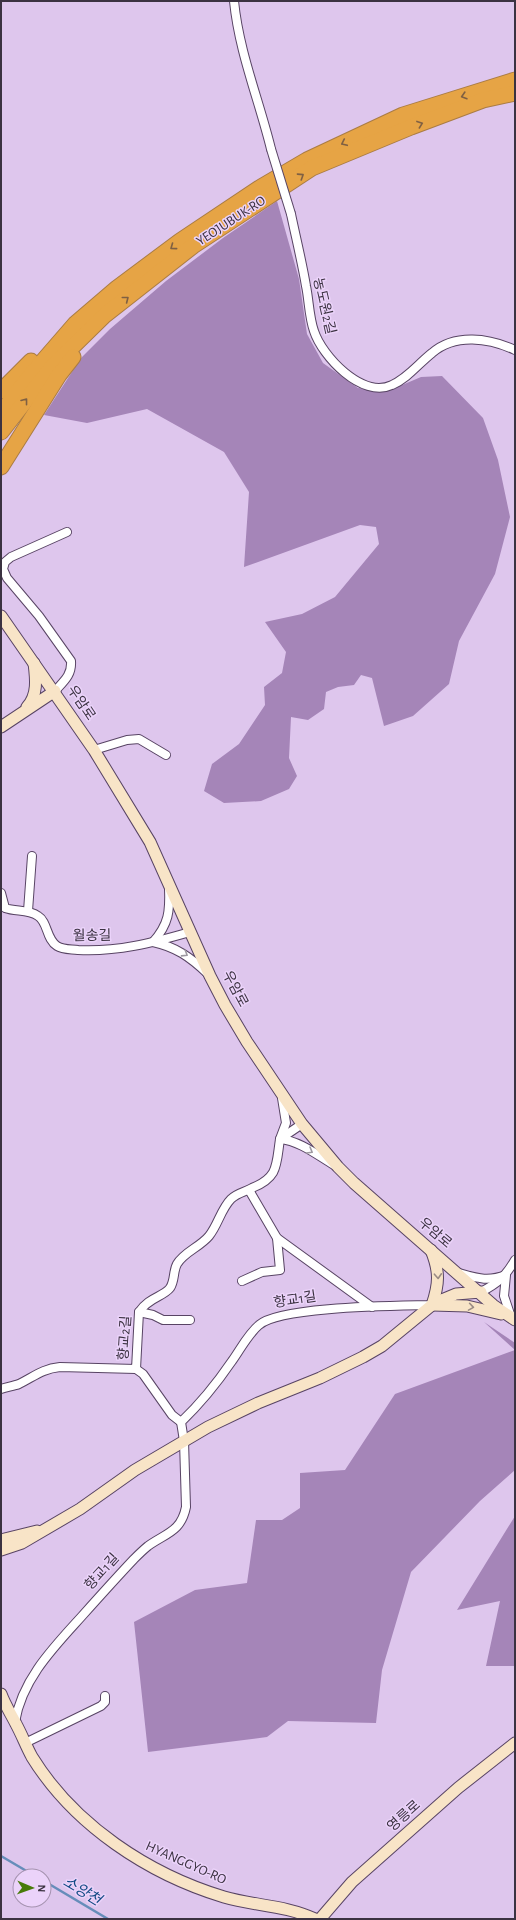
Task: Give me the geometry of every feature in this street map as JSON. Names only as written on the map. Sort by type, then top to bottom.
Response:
[{"type":"highway","name":"YEOJUBUK-RO","points":[[1,413],[29,377],[75,324],[117,288],[180,242],[261,188],[307,160],[403,115],[515,80]]},
{"type":"highway","name":"YEOJUBUK-RO","points":[[1,432],[52,367],[105,315],[193,246],[312,168],[483,100],[515,93]]},
{"type":"highway","points":[[1,467],[59,375],[105,315]]},
{"type":"highway","points":[[1,391],[45,348],[75,324]]},
{"type":"street","name":"농도원2길","points":[[234,1],[241,44],[291,214],[313,330],[325,354],[337,367],[356,380],[380,388],[390,386],[412,372],[442,345],[454,341],[488,340],[500,343],[515,350]]},
{"type":"street","points":[[1,727],[55,691],[69,676],[72,668],[71,660],[39,616],[6,578],[3,569],[5,562],[11,557],[67,532]]},
{"type":"street","name":"우암로","points":[[1,616],[55,691],[94,750],[150,842],[210,976],[225,1005],[302,1124],[338,1167],[380,1207],[481,1292],[493,1305],[513,1318]]},
{"type":"street","points":[[23,711],[32,702],[35,691],[36,678],[34,661]]},
{"type":"street","points":[[94,750],[127,740],[139,739],[166,755]]},
{"type":"street","points":[[1,893],[5,908],[13,911],[28,911],[32,856]]},
{"type":"street","points":[[168,881],[170,904],[168,917],[163,931],[153,942],[179,950],[191,958],[210,976]]},
{"type":"street","name":"월송길","points":[[28,911],[43,920],[50,940],[57,946],[65,949],[97,951],[153,942],[190,932]]},
{"type":"street","name":"향교2길","points":[[1,1389],[18,1384],[48,1368],[75,1367],[136,1369],[139,1312],[149,1300],[169,1289],[172,1285],[176,1266],[182,1257],[208,1237],[230,1200],[238,1194],[269,1180],[274,1174],[280,1139],[286,1123],[281,1093]]},
{"type":"street","points":[[280,1139],[302,1124]]},
{"type":"street","points":[[280,1139],[289,1140],[298,1144],[338,1167]]},
{"type":"street","points":[[249,1190],[277,1238],[372,1307]]},
{"type":"street","points":[[242,1281],[262,1272],[280,1270],[277,1238]]},
{"type":"street","points":[[430,1248],[436,1261],[438,1275],[438,1287],[432,1306],[467,1306],[487,1309],[513,1318]]},
{"type":"street","points":[[481,1292],[495,1285],[506,1276],[515,1260]]},
{"type":"street","points":[[459,1273],[480,1279],[493,1280],[506,1276]]},
{"type":"street","points":[[506,1276],[504,1296],[513,1318]]},
{"type":"street","name":"향교1길","points":[[1,1550],[21,1538],[41,1530],[80,1509],[135,1470],[184,1441],[258,1403],[320,1378],[363,1357],[382,1346],[432,1306],[456,1294],[481,1292]]},
{"type":"street","name":"향교1길","points":[[15,1722],[18,1707],[30,1681],[52,1648],[134,1559],[147,1547],[171,1533],[179,1525],[184,1516],[186,1507],[182,1422],[214,1387],[252,1333],[263,1321],[286,1315],[372,1307],[432,1306]]},
{"type":"street","points":[[139,1312],[147,1313],[163,1320],[190,1320]]},
{"type":"street","points":[[136,1369],[143,1374],[172,1414],[182,1422]]},
{"type":"street","points":[[1,1534],[10,1532],[21,1538],[20,1547],[1,1556]]},
{"type":"street","name":"향교1길","points":[[1,1540],[21,1538]]},
{"type":"street","name":"HYANGGYO-RO","points":[[1,1694],[6,1707],[32,1756],[44,1772],[64,1797],[84,1818],[117,1844],[148,1865],[185,1882],[225,1897],[296,1910],[315,1919]]},
{"type":"street","points":[[25,1743],[101,1706],[105,1702],[105,1696]]},
{"type":"street","name":"영릉로","points":[[320,1919],[352,1882],[458,1788],[515,1743]]},
{"type":"shaded area","points":[[277,201],[299,279],[307,334],[323,363],[358,388],[388,391],[421,377],[442,376],[483,418],[498,460],[510,517],[495,574],[459,641],[449,684],[413,716],[384,726],[372,678],[361,675],[354,685],[338,687],[326,692],[324,709],[308,720],[291,717],[289,758],[297,776],[289,789],[261,801],[224,803],[204,791],[212,764],[239,744],[265,705],[264,687],[282,673],[286,652],[265,622],[302,614],[335,597],[379,544],[376,527],[360,525],[244,567],[249,492],[224,452],[147,409],[87,423],[44,415],[81,358],[110,329],[166,281],[223,238]]},
{"type":"shaded area","points":[[484,1322],[515,1343],[515,1350]]},
{"type":"shaded area","points":[[515,1350],[515,1470],[480,1501],[411,1572],[382,1670],[376,1723],[288,1721],[267,1737],[148,1752],[134,1622],[195,1590],[247,1583],[256,1520],[282,1520],[300,1508],[300,1473],[345,1470],[395,1394]]},
{"type":"shaded area","points":[[515,1516],[515,1666],[486,1666],[500,1601],[457,1610]]},
{"type":"waterway","name":"소양천","points":[[1,1856],[21,1868]]},
{"type":"waterway","name":"소양천","points":[[52,1886],[108,1919]]}]
